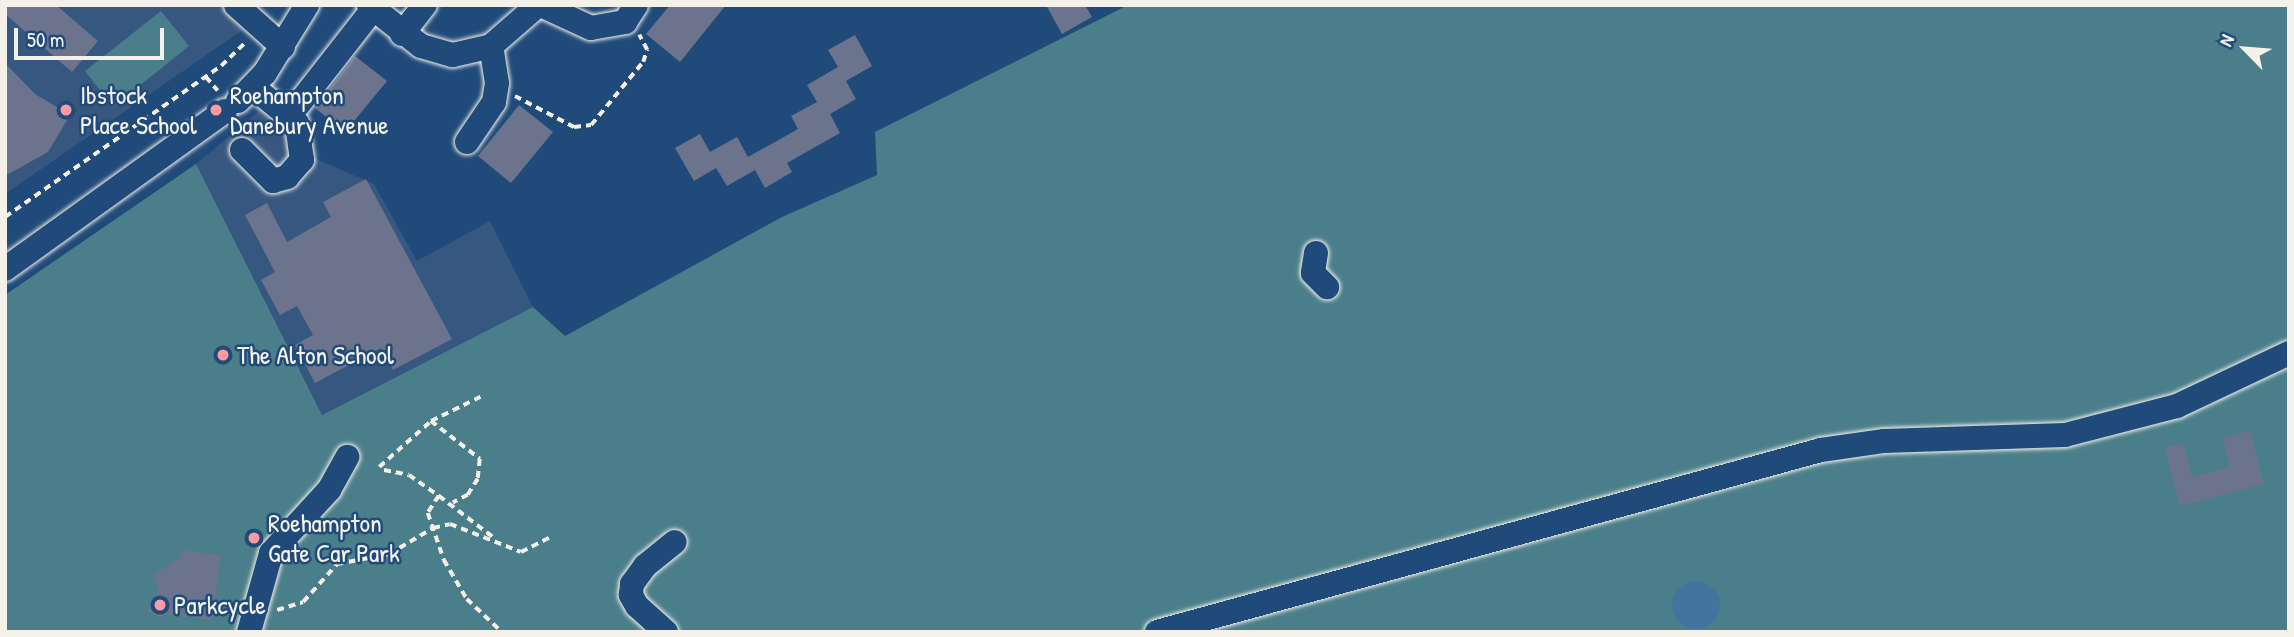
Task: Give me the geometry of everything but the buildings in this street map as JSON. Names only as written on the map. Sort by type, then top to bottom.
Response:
[{"type":"street","points":[[236,5],[283,47]]},
{"type":"street","points":[[5,269],[234,99],[283,47],[307,5]]},
{"type":"street","points":[[402,34],[425,5]]},
{"type":"street","points":[[298,105],[371,7],[402,34],[421,46],[453,55],[491,46],[540,5],[591,28],[631,14]]},
{"type":"street","points":[[467,142],[489,112],[496,92],[491,46]]},
{"type":"street","points":[[234,99],[297,123],[302,160],[287,177],[273,181],[242,150]]},
{"type":"street","points":[[1316,253],[1313,273],[1327,287]]},
{"type":"street","points":[[1157,632],[1821,450],[1884,441],[2064,435],[2177,406],[2289,353]]},
{"type":"street","points":[[250,626],[271,553],[329,490],[346,457]]},
{"type":"street","points":[[666,632],[637,606],[631,595],[632,584],[645,566],[675,542]]},
{"type":"path","points":[[496,92],[521,97],[574,127],[591,125],[643,62],[647,50],[631,14]]},
{"type":"path","points":[[5,217],[206,76],[261,27]]},
{"type":"path","points":[[206,76],[234,99]]},
{"type":"path","points":[[484,395],[431,421],[381,469],[408,475],[453,503],[493,538],[521,552],[550,537]]},
{"type":"path","points":[[431,421],[480,459],[478,479],[468,495],[453,503]]},
{"type":"path","points":[[439,496],[428,513],[433,528],[467,599],[502,632]]},
{"type":"path","points":[[250,626],[303,602],[337,564],[389,554],[433,528],[450,524],[472,536],[493,538]]},
{"type":"shaded area","name":"Ibstock Place School","points":[[5,5],[227,5],[250,25],[5,194]]},
{"type":"shaded area","name":"The Alton School","points":[[271,101],[314,158],[374,184],[417,261],[490,221],[533,307],[20,569],[5,295],[196,164]]},
{"type":"shaded area","points":[[1696,581],[1713,588],[1720,605],[1713,622],[1696,629],[1679,622],[1672,605],[1679,588]]},
{"type":"green space","points":[[1128,5],[2289,5],[2289,632],[5,632],[5,295],[196,164],[322,415],[533,307],[565,336],[782,217],[877,175],[875,132]]},
{"type":"green space","points":[[161,11],[189,46],[113,107],[85,71]]},
{"type":"place","name":"Ibstock Place School","points":[[66,110]]},
{"type":"place","name":"Roehampton Danebury Avenue","points":[[216,110]]},
{"type":"place","name":"The Alton School","points":[[223,355]]},
{"type":"place","name":"Roehampton Gate Car Park","points":[[254,538]]},
{"type":"place","name":"Parkcycle","points":[[160,605]]}]
